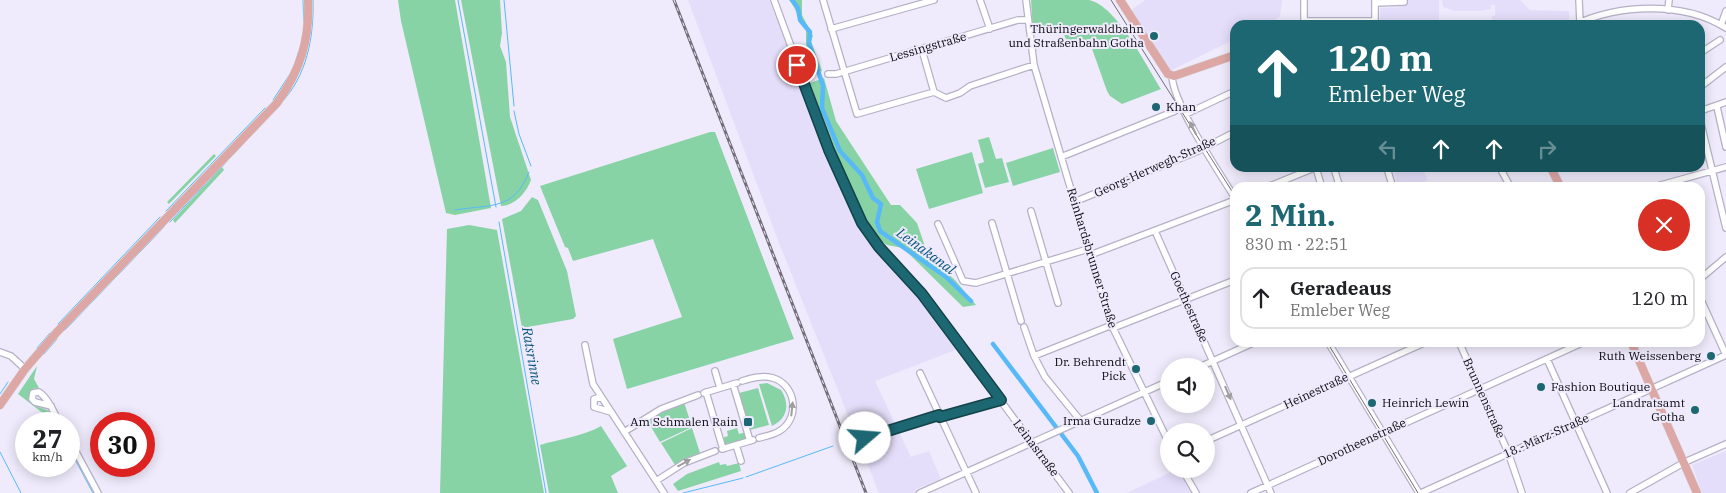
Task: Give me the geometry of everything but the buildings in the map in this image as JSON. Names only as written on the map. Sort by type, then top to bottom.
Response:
[{"type":"main road","points":[[0,405],[25,368],[57,332],[276,103],[291,83],[302,59],[308,32],[308,0]]},
{"type":"main road","points":[[1120,0],[1163,70],[1174,75],[1230,57]]},
{"type":"main road","points":[[1633,347],[1697,493]]},
{"type":"street","name":"Leinastraße","points":[[774,0],[806,89],[857,214],[879,247],[916,287],[950,331],[1069,493]]},
{"type":"street","points":[[823,0],[857,114],[934,92],[946,98],[960,93],[970,86],[1034,65]]},
{"type":"street","points":[[832,29],[934,0]]},
{"type":"street","points":[[980,0],[990,29]]},
{"type":"street","name":"Reinhardsbrunner Straße","points":[[1026,0],[1034,65],[1089,252],[1113,327],[1160,425]]},
{"type":"street","points":[[1304,0],[1304,20]]},
{"type":"street","points":[[1375,20],[1375,2],[1404,2],[1404,0]]},
{"type":"street","points":[[1579,0],[1580,20]]},
{"type":"street","points":[[1668,10],[1669,0]]},
{"type":"street","points":[[1589,20],[1623,12],[1668,10],[1698,15],[1723,26],[1726,11]]},
{"type":"street","name":"Lessingstraße","points":[[828,74],[922,50],[1018,20],[1027,20]]},
{"type":"street","points":[[1705,50],[1720,40]]},
{"type":"street","points":[[922,50],[934,92]]},
{"type":"street","points":[[1705,83],[1726,67]]},
{"type":"street","points":[[1174,75],[1186,114],[1203,147],[1230,191]]},
{"type":"street","points":[[1186,114],[1230,92]]},
{"type":"street","points":[[1705,110],[1717,107],[1726,102]]},
{"type":"street","points":[[1717,107],[1726,147]]},
{"type":"street","points":[[1061,157],[1176,111]]},
{"type":"street","name":"Georg-Herwegh-Straße","points":[[1074,202],[1230,134]]},
{"type":"street","points":[[1705,140],[1726,228]]},
{"type":"street","points":[[1705,171],[1726,167]]},
{"type":"street","points":[[1276,182],[1298,172]]},
{"type":"street","points":[[1673,182],[1703,172]]},
{"type":"street","points":[[938,224],[963,281],[976,283],[1046,262],[1089,252],[1155,231],[1230,201]]},
{"type":"street","points":[[1031,211],[1058,303]]},
{"type":"street","points":[[992,223],[1021,321]]},
{"type":"street","name":"Goethestraße","points":[[1155,231],[1213,358]]},
{"type":"street","points":[[1705,275],[1726,257]]},
{"type":"street","points":[[1034,356],[1230,282]]},
{"type":"street","points":[[1705,309],[1726,355]]},
{"type":"street","points":[[1024,327],[1034,356],[1045,377],[1080,420]]},
{"type":"street","points":[[585,345],[594,384],[664,493]]},
{"type":"street","points":[[1215,361],[1244,347]]},
{"type":"street","points":[[1331,347],[1420,493]]},
{"type":"street","name":"Heinestraße","points":[[1215,437],[1415,347]]},
{"type":"street","name":"Brunnenstraße","points":[[1462,347],[1508,452],[1522,493]]},
{"type":"street","name":"Dorotheenstraße","points":[[1251,493],[1573,347]]},
{"type":"street","points":[[0,352],[11,356],[25,368]]},
{"type":"street","name":"18.-März-Straße","points":[[1420,493],[1726,355]]},
{"type":"street","points":[[1547,359],[1607,493]]},
{"type":"street","name":"Goethestraße","points":[[1215,363],[1271,493]]},
{"type":"street","points":[[715,372],[720,388]]},
{"type":"street","points":[[920,373],[976,493]]},
{"type":"street","points":[[624,432],[661,409],[703,393],[761,376],[772,377],[784,385],[792,397],[792,413],[788,422],[777,432],[693,458],[656,481]]},
{"type":"street","points":[[737,383],[754,440]]},
{"type":"street","points":[[919,492],[1160,385]]},
{"type":"street","points":[[703,393],[720,450]]},
{"type":"street","points":[[601,397],[594,399],[594,408],[611,412]]},
{"type":"street","points":[[865,438],[1001,400]]},
{"type":"street","points":[[50,406],[53,412]]},
{"type":"street","points":[[1630,493],[1685,462],[1726,444]]},
{"type":"street","points":[[736,445],[741,461]]},
{"type":"street","points":[[80,459],[98,493]]},
{"type":"street","points":[[1187,478],[1196,493]]},
{"type":"shaded area","points":[[688,0],[769,0],[851,213],[865,239],[915,292],[958,349],[875,381],[911,457],[929,451],[941,479],[916,489],[917,493],[879,493],[779,243]]},
{"type":"shaded area","points":[[1145,0],[1282,0],[1280,16],[1275,20],[1230,20],[1230,41],[1170,71],[1131,10]]},
{"type":"shaded area","points":[[1407,0],[1439,0],[1439,20],[1380,20],[1380,8],[1400,7]]},
{"type":"shaded area","points":[[1442,0],[1520,0],[1530,10],[1569,11],[1569,20],[1492,20],[1492,16],[1495,16],[1495,5],[1491,5],[1491,9],[1481,11],[1455,11],[1443,7]]},
{"type":"shaded area","points":[[1394,172],[1424,172],[1428,180],[1422,182],[1397,182]]},
{"type":"shaded area","points":[[1726,451],[1726,493],[1702,493],[1692,465]]},
{"type":"shaded area","points":[[1160,477],[1182,478],[1191,493],[1127,493]]},
{"type":"green space","points":[[398,0],[455,0],[491,208],[455,215],[446,213],[401,21]]},
{"type":"green space","points":[[461,0],[500,0],[502,33],[500,46],[506,62],[510,117],[531,180],[520,198],[506,205],[501,206]]},
{"type":"green space","points":[[789,0],[802,0],[802,15],[813,36],[811,41],[822,71],[814,73],[806,44],[806,30]]},
{"type":"green space","points":[[1031,0],[1089,0],[1100,5],[1120,24],[1161,89],[1122,104],[1110,96],[1090,43],[1070,49],[1061,27],[1033,33]]},
{"type":"green space","points":[[824,78],[836,121],[891,205],[900,205],[917,223],[929,258],[955,280],[976,305],[963,307],[903,248],[887,245],[878,240],[854,199],[810,83]]},
{"type":"green space","points":[[715,132],[794,339],[627,389],[613,339],[682,317],[653,239],[573,261],[568,248],[565,247],[540,186]]},
{"type":"green space","points":[[989,137],[996,159],[1002,158],[1009,182],[985,188],[978,164],[984,162],[978,140]]},
{"type":"green space","points":[[1053,148],[1060,172],[1013,186],[1006,163]]},
{"type":"green space","points":[[972,152],[983,193],[929,209],[916,169]]},
{"type":"green space","points":[[214,154],[216,156],[169,204],[167,202]]},
{"type":"green space","points":[[222,167],[224,170],[175,223],[173,220]]},
{"type":"green space","points":[[532,197],[538,200],[567,271],[576,316],[573,319],[522,328],[502,219],[521,211]]},
{"type":"green space","points":[[469,225],[497,230],[544,493],[440,493],[447,229]]},
{"type":"green space","points":[[37,366],[34,379],[39,388],[32,389],[29,400],[34,405],[50,412],[41,412],[18,394]]},
{"type":"green space","points":[[767,383],[781,390],[786,400],[784,415],[772,426],[759,384]]},
{"type":"green space","points":[[758,388],[769,425],[750,430],[739,393]]},
{"type":"green space","points":[[684,402],[692,427],[660,442],[647,420]]},
{"type":"green space","points":[[601,426],[627,466],[611,476],[618,493],[549,493],[540,445],[580,435]]},
{"type":"green space","points":[[692,428],[700,453],[675,465],[661,443]]},
{"type":"green space","points":[[737,428],[739,434],[746,432],[746,439],[725,445],[722,438],[728,436],[727,431]]},
{"type":"green space","points":[[719,462],[720,465],[726,464],[727,466],[739,463],[741,471],[678,491],[673,484],[687,474]]},
{"type":"waterway","points":[[303,0],[304,27]]},
{"type":"waterway","points":[[281,103],[297,81],[303,68],[310,42],[313,0]]},
{"type":"waterway","name":"Ratsrinne","points":[[458,0],[496,207]]},
{"type":"waterway","points":[[504,0],[514,106]]},
{"type":"waterway","name":"Leinakanal","points":[[792,0],[798,8],[800,20],[810,32],[809,43],[823,86],[822,108],[840,151],[862,175],[873,198],[881,204],[877,222],[880,231],[946,277],[971,301]]},
{"type":"waterway","points":[[295,64],[298,53]]},
{"type":"waterway","points":[[273,100],[290,74]]},
{"type":"waterway","points":[[166,211],[265,108]]},
{"type":"waterway","points":[[514,111],[519,134],[531,166]]},
{"type":"waterway","points":[[170,222],[260,126]]},
{"type":"waterway","name":"Ratsrinne","points":[[455,210],[490,206],[508,200],[523,185],[529,172]]},
{"type":"waterway","points":[[58,324],[160,217]]},
{"type":"waterway","name":"Ratsrinne","points":[[499,222],[546,493]]},
{"type":"waterway","points":[[65,330],[164,227]]},
{"type":"waterway","points":[[37,348],[50,333]]},
{"type":"waterway","points":[[44,354],[57,339]]},
{"type":"waterway","name":"Leinakanal","points":[[993,344],[1078,456],[1097,493]]},
{"type":"waterway","points":[[0,394],[8,382]]},
{"type":"waterway","points":[[746,477],[833,446]]},
{"type":"waterway","points":[[0,452],[21,493]]},
{"type":"waterway","points":[[80,469],[93,493]]},
{"type":"waterway","points":[[683,493],[743,478]]},
{"type":"tram line","points":[[1111,0],[1230,188]]},
{"type":"tram line","points":[[1330,347],[1418,493]]},
{"type":"railway","points":[[674,0],[866,493]]},
{"type":"place","name":"Thüringerwaldbahn und Straßenbahn Gotha","points":[[1154,36]]},
{"type":"place","name":"Khan","points":[[1156,107]]},
{"type":"place","name":"Ruth Weissenberg","points":[[1711,356]]},
{"type":"place","name":"Dr. Behrendt Pick","points":[[1136,369]]},
{"type":"place","name":"Fashion Boutique","points":[[1541,387]]},
{"type":"place","name":"Heinrich Lewin","points":[[1372,403]]},
{"type":"place","name":"Landratsamt Gotha","points":[[1695,410]]},
{"type":"place","name":"Irma Guradze","points":[[1151,421]]},
{"type":"place","name":"Am Schmalen Rain","points":[[748,422]]},
{"type":"route","points":[[797,65],[829,150],[852,204],[872,240],[922,294],[1001,400],[940,417],[939,415],[865,438]]}]
